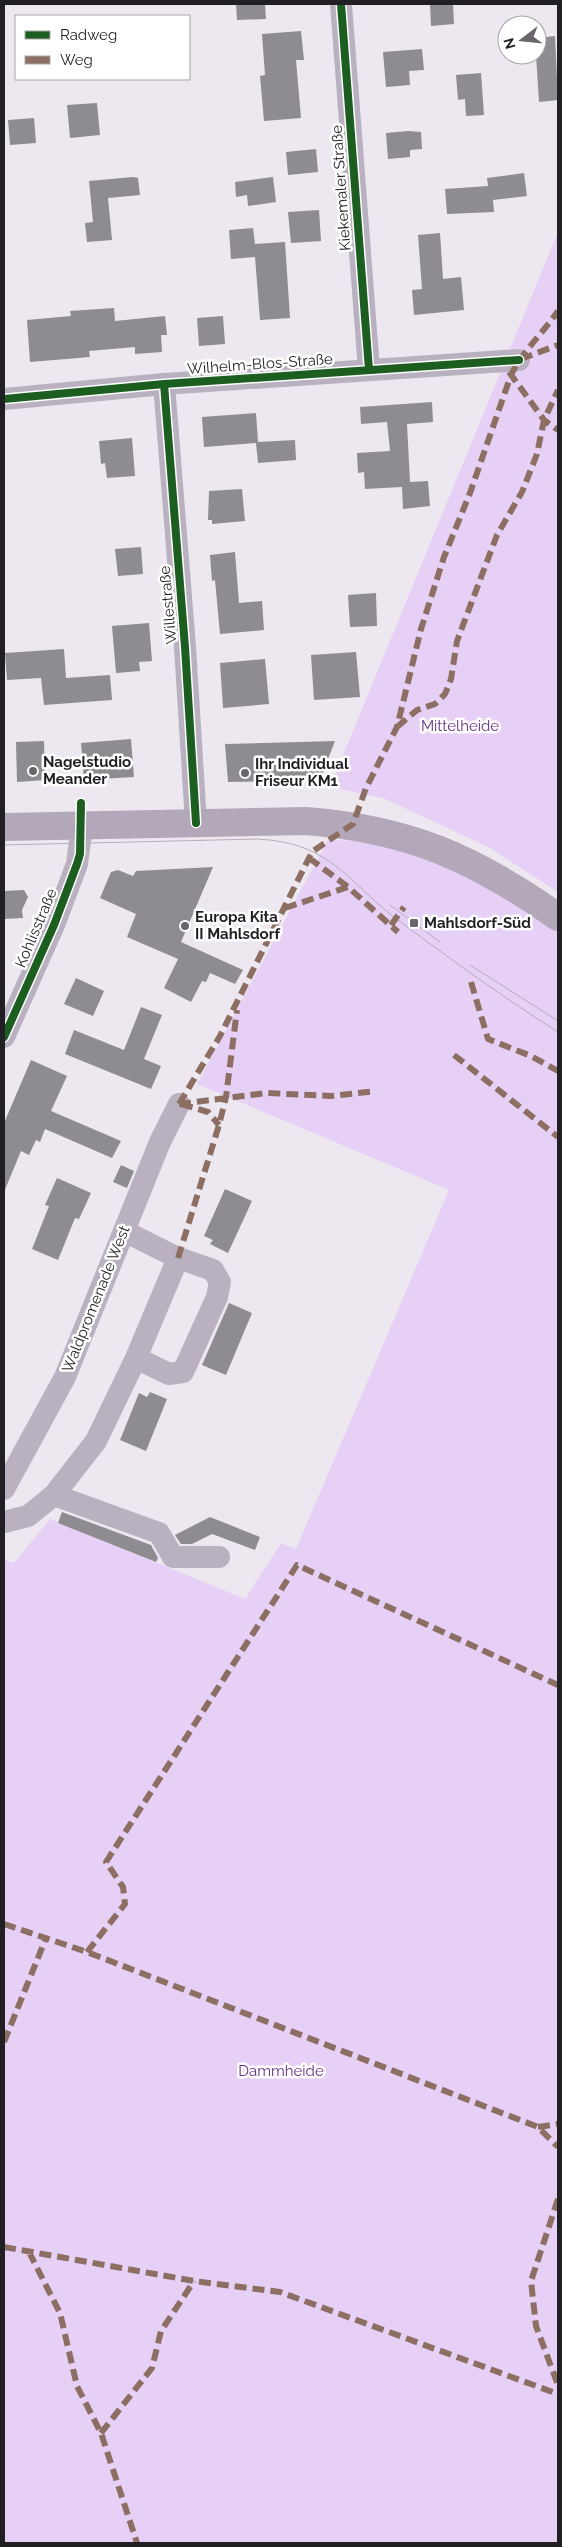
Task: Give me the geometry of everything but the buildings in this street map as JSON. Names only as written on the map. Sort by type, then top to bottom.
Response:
[{"type":"main road","points":[[4,827],[306,820],[352,824],[430,845],[481,868],[558,917]]},
{"type":"street","name":"Kiekemaler Straße","points":[[341,4],[369,370]]},
{"type":"street","name":"Wilhelm-Blos-Straße","points":[[4,399],[164,384],[519,360]]},
{"type":"street","name":"Willestraße","points":[[164,384],[185,647],[196,823]]},
{"type":"street","name":"Kohlisstraße","points":[[4,1037],[54,925],[77,864],[82,825]]},
{"type":"street","name":"Waldpromenade West","points":[[4,1489],[65,1377],[160,1142],[179,1104]]},
{"type":"street","points":[[124,1231],[178,1258],[213,1270],[220,1282],[218,1297],[183,1372],[169,1374],[136,1358]]},
{"type":"street","points":[[4,1522],[28,1516],[54,1495],[96,1441],[136,1358],[178,1258]]},
{"type":"street","points":[[54,1495],[160,1533],[173,1557],[219,1557]]},
{"type":"green space","name":"Mittelheide","points":[[558,232],[558,892],[490,848],[383,798],[330,787]]},
{"type":"green space","name":"Dammheide","points":[[328,840],[382,842],[478,877],[558,929],[558,2543],[4,2543],[4,1559],[14,1563],[50,1519],[245,1599],[281,1543],[296,1549],[449,1190],[197,1084]]},
{"type":"tram line","points":[[4,845],[258,839],[284,842],[305,848],[323,857],[338,868],[383,908],[440,951],[498,993],[558,1032]]},
{"type":"tram line","points":[[390,905],[440,942]]},
{"type":"tram line","points":[[470,965],[558,1021]]},
{"type":"marked path","points":[[179,1104],[220,1036],[313,851],[353,824],[366,788],[397,727],[421,629],[444,557],[470,493],[511,375],[521,358],[558,311]]},
{"type":"marked path","points":[[521,359],[558,345]]},
{"type":"marked path","points":[[509,372],[544,420],[558,430]]},
{"type":"marked path","points":[[397,727],[417,710],[435,704],[445,694],[451,679],[457,641],[497,535],[522,492],[537,454],[544,420],[558,390]]},
{"type":"marked path","points":[[309,858],[348,887],[398,932]]},
{"type":"marked path","points":[[285,908],[348,887]]},
{"type":"marked path","points":[[391,925],[404,907]]},
{"type":"marked path","points":[[471,982],[488,1039],[531,1056],[558,1071]]},
{"type":"marked path","points":[[178,1258],[226,1097],[237,1010]]},
{"type":"marked path","points":[[454,1055],[558,1137]]},
{"type":"marked path","points":[[179,1104],[267,1093],[331,1096],[376,1091]]},
{"type":"marked path","points":[[181,1104],[208,1112],[219,1125]]},
{"type":"marked path","points":[[87,1952],[125,1904],[123,1887],[106,1862],[297,1565],[558,1685]]},
{"type":"marked path","points":[[4,1924],[87,1952],[538,2127],[558,2147]]},
{"type":"marked path","points":[[4,2042],[46,1938]]},
{"type":"marked path","points":[[538,2127],[558,2124]]},
{"type":"marked path","points":[[558,2199],[531,2281],[536,2326],[558,2385]]},
{"type":"marked path","points":[[4,2247],[194,2281],[280,2292],[558,2394]]},
{"type":"marked path","points":[[29,2252],[60,2313],[77,2386],[101,2433],[137,2543]]},
{"type":"marked path","points":[[101,2433],[152,2368],[161,2331],[194,2281]]},
{"type":"cycle path","points":[[341,4],[369,370]]},
{"type":"cycle path","points":[[4,399],[164,384],[519,360]]},
{"type":"cycle path","points":[[164,384],[185,647],[196,823]]},
{"type":"cycle path","points":[[4,1037],[54,925],[77,864],[80,854],[81,803]]},
{"type":"place","name":"Nagelstudio Meander","points":[[33,771]]},
{"type":"place","name":"Ihr Individual Friseur KM1","points":[[245,773]]},
{"type":"place","name":"Mahlsdorf-Süd","points":[[414,923]]},
{"type":"place","name":"Europa Kita II Mahlsdorf","points":[[185,926]]}]
